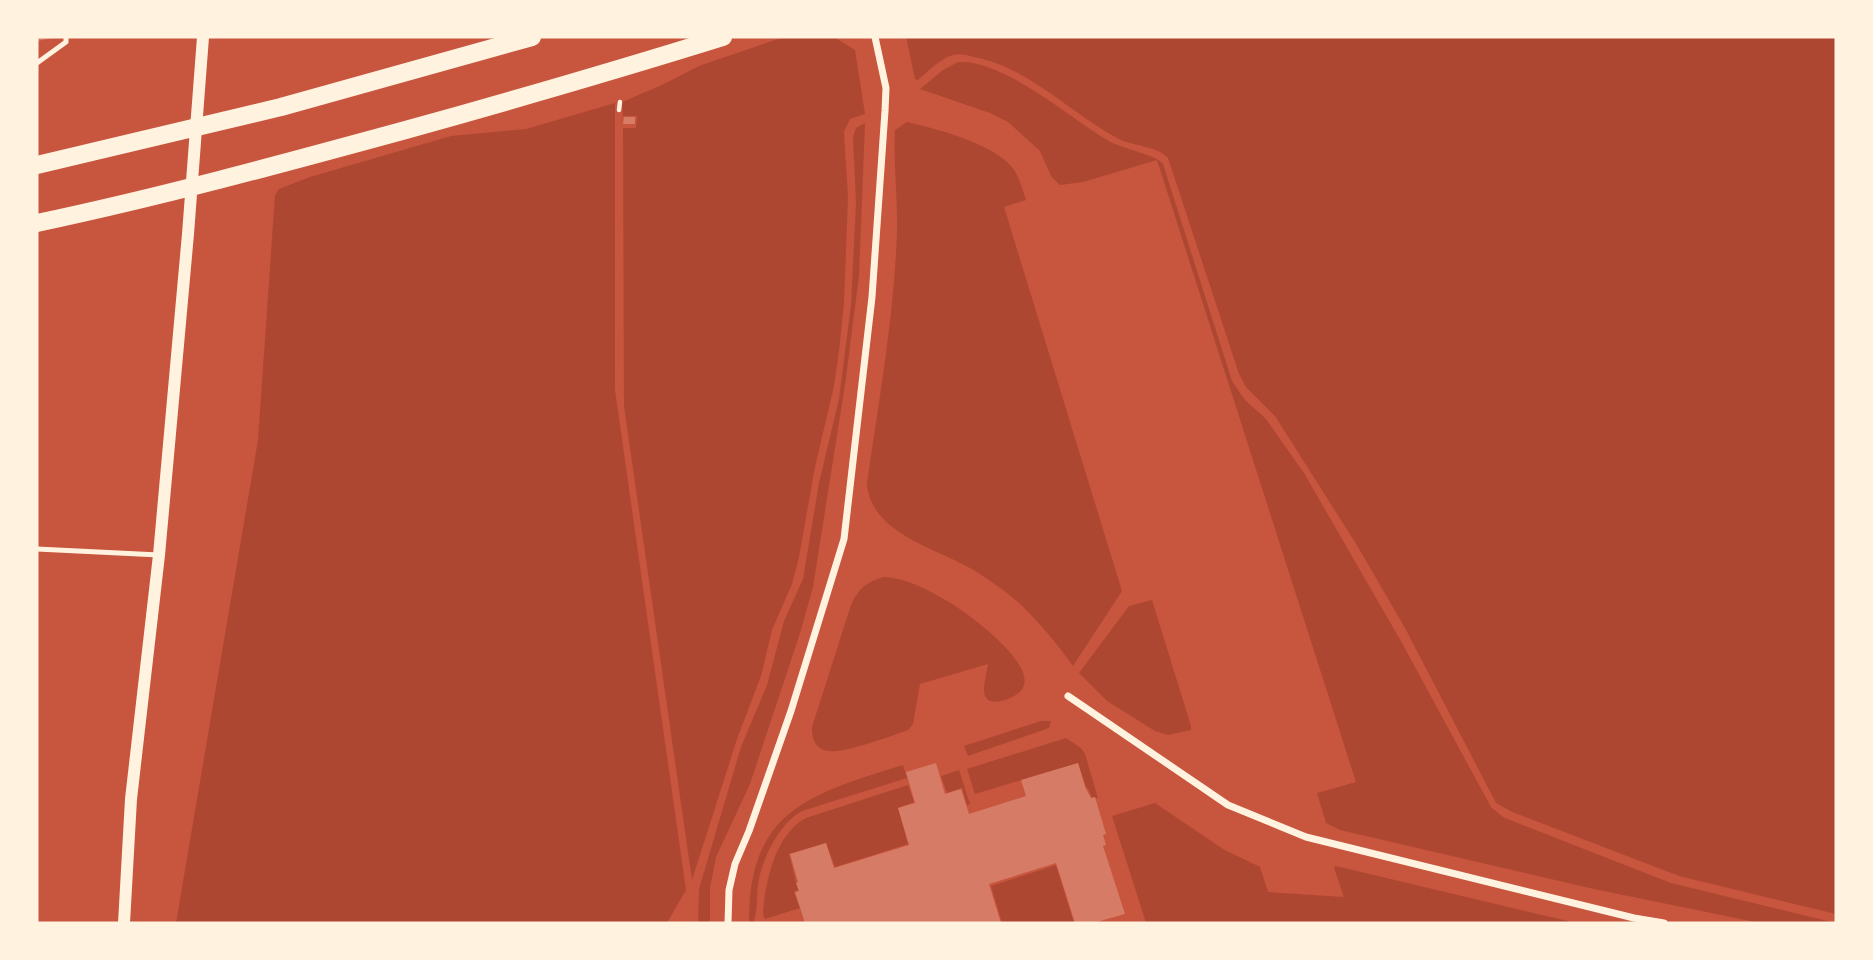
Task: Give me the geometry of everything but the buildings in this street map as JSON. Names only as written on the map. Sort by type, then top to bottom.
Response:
[{"type":"main road","points":[[37,165],[282,107],[532,37]]},
{"type":"main road","points":[[37,223],[268,168],[609,73],[723,37]]},
{"type":"street","points":[[124,923],[133,787],[159,555],[203,37]]},
{"type":"street","points":[[728,923],[729,890],[735,864],[787,722],[844,539],[872,297],[884,134],[886,88],[875,37]]},
{"type":"street","points":[[1068,696],[1228,805],[1306,837],[1634,918],[1664,923]]},
{"type":"lane","points":[[37,63],[66,42],[66,37]]},
{"type":"lane","points":[[37,549],[159,555]]},
{"type":"path","points":[[619,110],[620,102]]},
{"type":"shaded area","points":[[784,37],[834,37],[855,50],[865,114],[850,119],[844,132],[848,197],[844,304],[834,386],[815,467],[799,557],[792,584],[772,630],[761,676],[737,739],[692,880],[624,406],[623,128],[636,128],[637,116],[623,116],[622,102],[699,66]]},
{"type":"shaded area","points":[[906,37],[1836,37],[1836,914],[1679,876],[1512,812],[1496,803],[1405,628],[1358,547],[1275,416],[1246,387],[1239,374],[1168,158],[1151,148],[1119,139],[1032,81],[995,63],[956,54],[939,62],[918,80],[915,79]]},
{"type":"shaded area","points":[[958,62],[996,70],[1036,92],[1109,141],[1154,158],[1160,161],[1163,164],[1232,381],[1245,400],[1266,419],[1304,473],[1402,643],[1491,807],[1503,817],[1671,883],[1836,923],[1760,923],[1594,889],[1340,830],[1326,823],[1317,793],[1356,782],[1157,160],[1083,182],[1060,185],[1051,176],[1040,151],[1008,122],[990,113],[920,89],[943,70]]},
{"type":"shaded area","points":[[615,103],[615,390],[686,890],[667,923],[176,923],[258,440],[275,195],[279,189],[310,177],[451,136],[526,129]]},
{"type":"shaded area","points":[[907,122],[976,143],[1000,157],[1016,173],[1026,200],[1004,207],[1122,591],[1073,666],[1038,622],[1018,602],[972,569],[904,535],[878,513],[871,500],[867,483],[893,295],[897,219],[895,130]]},
{"type":"shaded area","points":[[865,123],[859,276],[813,587],[750,784],[716,857],[710,888],[710,923],[698,923],[699,889],[741,747],[767,685],[784,621],[803,579],[819,483],[839,399],[851,305],[856,202],[853,137],[856,128]]},
{"type":"shaded area","points":[[884,577],[910,582],[926,590],[949,602],[987,630],[1014,658],[1023,672],[1024,684],[1017,694],[1008,699],[997,702],[988,700],[984,683],[988,664],[920,684],[913,724],[908,730],[852,748],[824,750],[813,739],[812,727],[851,605],[864,586]]},
{"type":"shaded area","points":[[1152,600],[1191,726],[1191,730],[1168,735],[1155,731],[1107,701],[1079,673],[1129,606]]},
{"type":"shaded area","points":[[1041,721],[1051,721],[1049,728],[968,756],[964,746]]},
{"type":"shaded area","points":[[1066,738],[1085,754],[1098,798],[1092,798],[1086,788],[1078,763],[975,794],[967,769]]},
{"type":"shaded area","points":[[903,765],[907,778],[802,811],[786,824],[772,844],[763,865],[755,919],[753,923],[749,923],[752,885],[760,854],[773,831],[791,812],[840,786]]},
{"type":"shaded area","points":[[959,770],[970,804],[967,805],[962,788],[947,793],[941,776]]},
{"type":"shaded area","points":[[908,785],[914,802],[898,808],[908,844],[835,867],[826,843],[789,854],[798,890],[794,892],[800,908],[765,919],[764,902],[769,874],[779,847],[795,825],[806,818]]},
{"type":"shaded area","points":[[1155,803],[1223,849],[1260,867],[1268,892],[1344,897],[1335,871],[1336,866],[1576,923],[1146,923],[1112,816]]},
{"type":"shaded area","points":[[1056,865],[1074,923],[1002,923],[991,886]]}]
